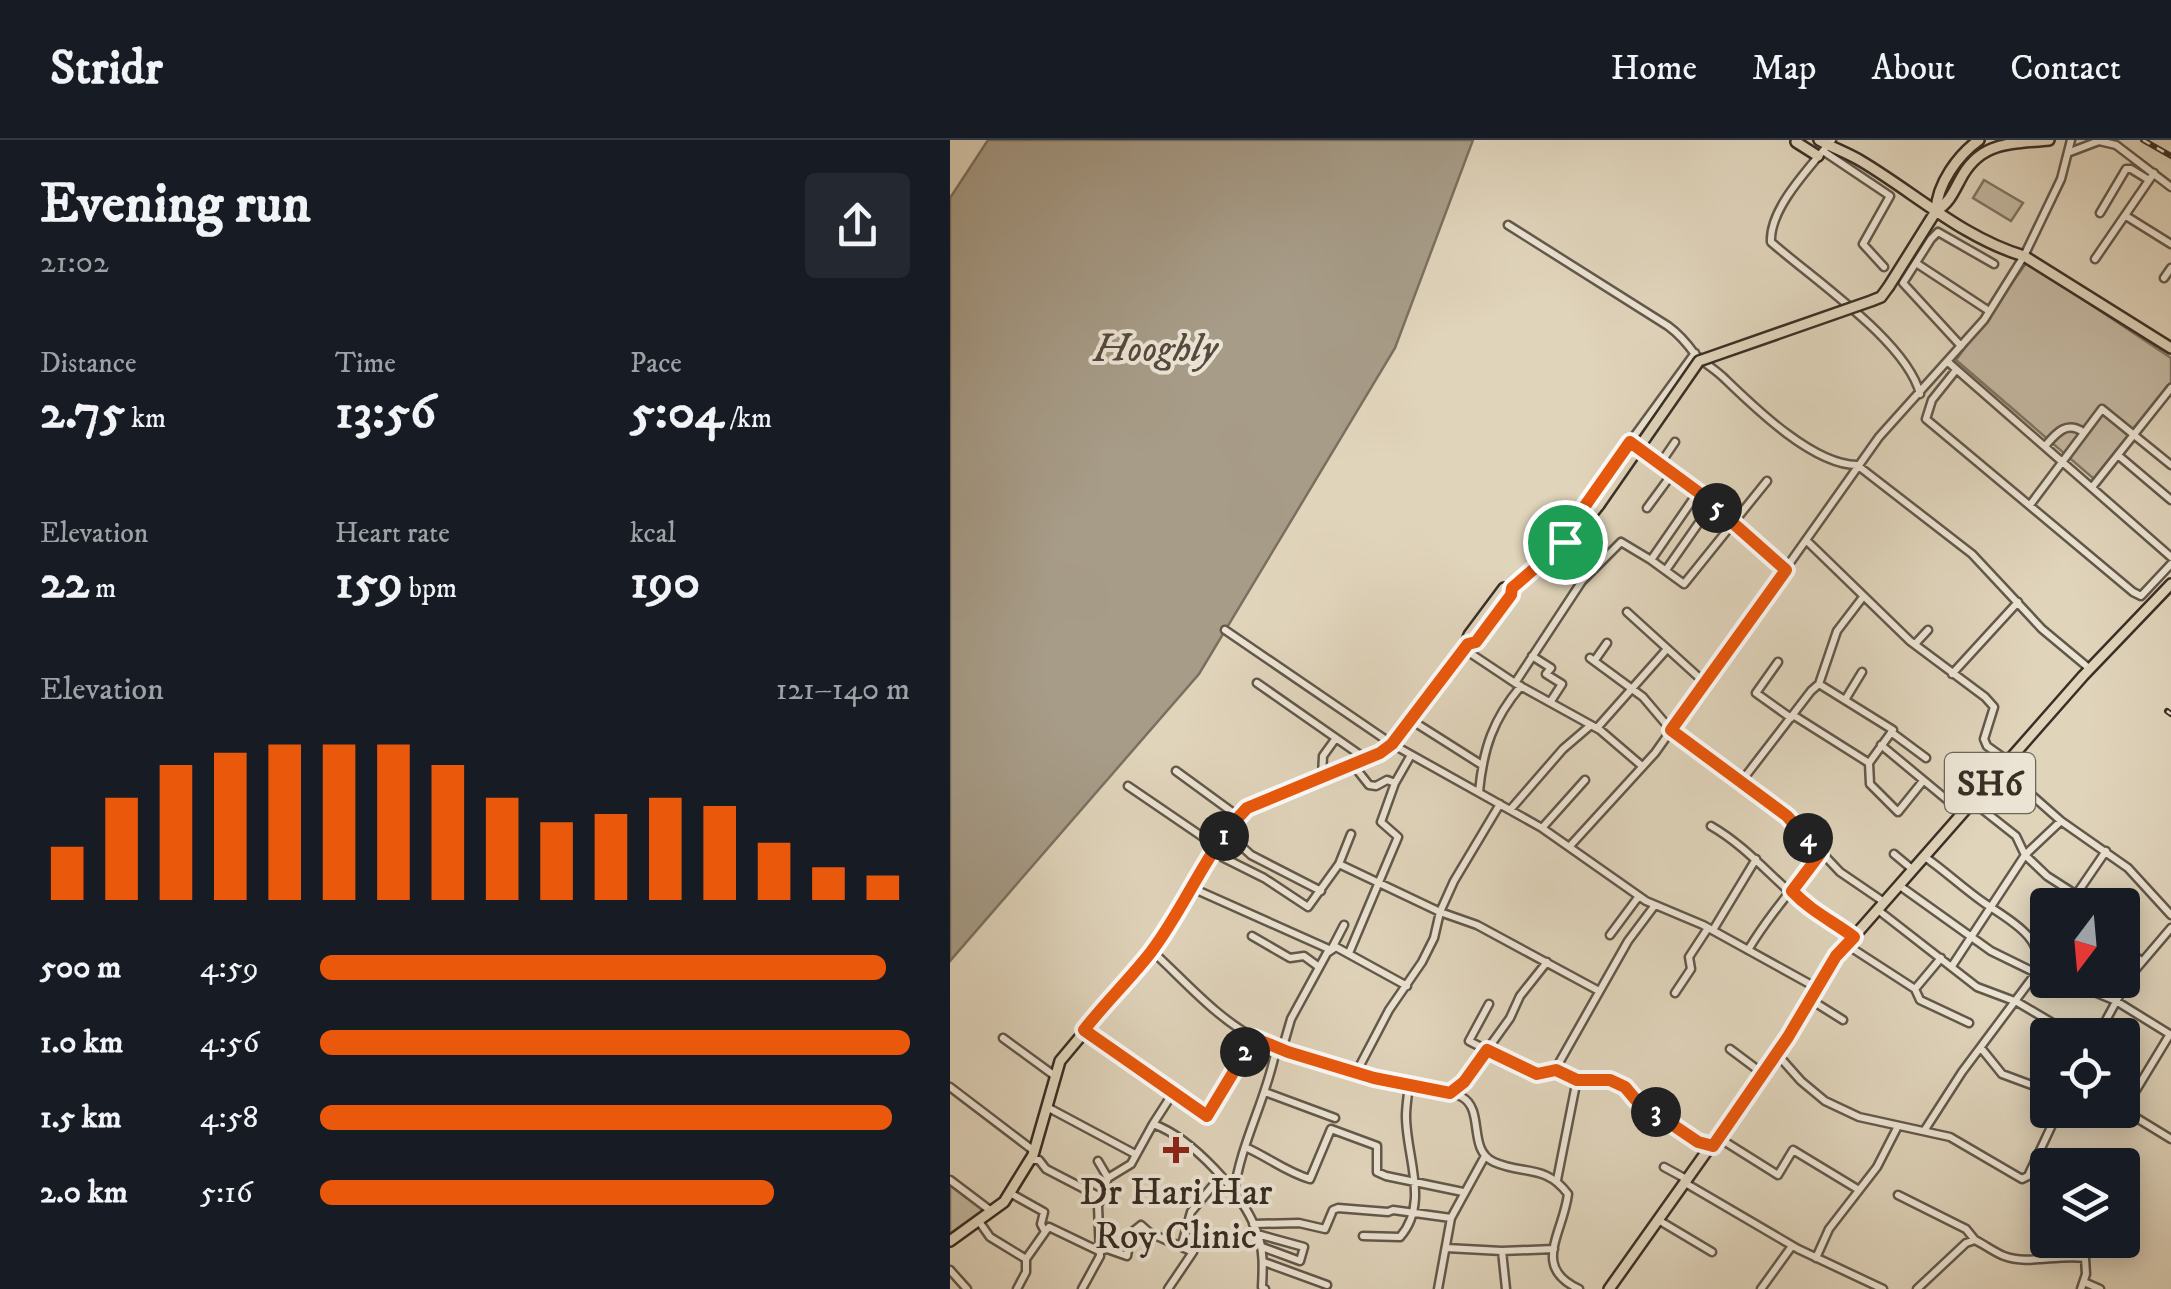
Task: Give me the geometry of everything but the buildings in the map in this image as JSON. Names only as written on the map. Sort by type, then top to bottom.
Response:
[{"type":"main road","points":[[1936,211],[1936,198],[1951,170],[1979,140]]},
{"type":"main road","points":[[950,1241],[1010,1193],[1032,1155],[1060,1061],[1152,951],[1214,849],[1239,816],[1247,808],[1367,760],[1392,744],[1466,647],[1476,642],[1511,595],[1512,588],[1565,542],[1598,506],[1699,360],[1881,296],[1936,211],[1947,204],[1963,173],[1982,152],[1996,146],[2049,140]]},
{"type":"main road","points":[[1796,141],[1859,159],[1936,211],[2002,249],[2024,256],[2171,348]]},
{"type":"main road","name":"SH6","points":[[1609,1289],[1777,1054],[1850,941],[2090,669],[2171,584]]},
{"type":"street","points":[[1570,846],[1671,730],[1879,436],[1989,312],[2024,256],[2061,180],[2070,140]]},
{"type":"street","points":[[2070,152],[2098,141],[2116,145],[2152,177]]},
{"type":"street","points":[[1884,267],[1863,244],[1890,196],[1824,146],[1786,199],[1770,231],[1771,242],[1883,336],[1917,382],[1920,394]]},
{"type":"street","points":[[2100,213],[2126,169],[2171,187]]},
{"type":"street","points":[[2095,259],[2152,177]]},
{"type":"street","points":[[2126,216],[2171,244]]},
{"type":"street","points":[[1508,225],[1668,326],[1768,419],[1806,446],[1846,465],[1858,465],[1972,554],[2042,629],[2090,669]]},
{"type":"street","points":[[1962,346],[1903,283],[1938,232],[1994,264]]},
{"type":"street","points":[[1916,263],[1989,312]]},
{"type":"street","points":[[2164,278],[2171,268]]},
{"type":"street","points":[[1565,542],[1568,530],[1694,353]]},
{"type":"street","points":[[1948,362],[2171,557]]},
{"type":"street","points":[[1956,370],[1932,400],[1926,418],[2142,596],[2171,564]]},
{"type":"street","points":[[2093,486],[2171,388]]},
{"type":"street","points":[[2030,505],[2102,409],[2171,465]]},
{"type":"street","points":[[2046,445],[2066,428],[2083,432]]},
{"type":"street","points":[[1630,442],[1734,521],[1786,570]]},
{"type":"street","points":[[1660,464],[1675,442]]},
{"type":"street","points":[[2119,456],[2171,500]]},
{"type":"street","points":[[1647,508],[1672,474]]},
{"type":"street","points":[[1478,792],[1497,716],[1582,581],[1614,546],[1621,542],[1684,584],[1766,481]]},
{"type":"street","points":[[1652,560],[1698,492]]},
{"type":"street","points":[[1666,570],[1712,504]]},
{"type":"street","points":[[1808,541],[1915,644],[1986,697],[1994,707],[1984,739],[1987,746],[2061,821],[2128,868],[2171,915]]},
{"type":"street","points":[[1741,782],[1819,684],[1837,631],[1864,597]]},
{"type":"street","points":[[1952,674],[2018,602]]},
{"type":"street","points":[[1627,612],[1704,682]]},
{"type":"street","points":[[1226,630],[1392,744],[1542,828],[1639,896],[1711,929],[1818,988]]},
{"type":"street","points":[[1915,644],[1928,630]]},
{"type":"street","points":[[1607,642],[1592,659],[1632,688],[1671,730],[1787,816],[1820,854],[1941,958],[1987,993],[2017,1002],[2044,1018]]},
{"type":"street","points":[[1466,647],[1518,684],[1594,726],[1642,766]]},
{"type":"street","points":[[1510,810],[1563,748],[1594,726],[1667,649]]},
{"type":"street","points":[[1532,656],[1550,668],[1546,674],[1562,684],[1551,702]]},
{"type":"street","points":[[1778,662],[1756,693],[1869,763]]},
{"type":"street","points":[[1845,700],[1862,672]]},
{"type":"street","points":[[1257,682],[1367,760]]},
{"type":"street","points":[[1819,684],[1893,730],[1869,763],[1870,784],[1898,812],[1923,781]]},
{"type":"street","points":[[1410,720],[1482,765]]},
{"type":"street","points":[[1891,732],[1926,758]]},
{"type":"street","points":[[1322,776],[1323,756],[1336,738]]},
{"type":"street","points":[[1881,746],[1964,813]]},
{"type":"street","points":[[1349,953],[1398,837],[1381,822],[1394,783],[1411,755]]},
{"type":"street","points":[[1354,766],[1369,785],[1387,780],[1394,783]]},
{"type":"street","points":[[1176,771],[1239,816]]},
{"type":"street","points":[[1542,828],[1585,780]]},
{"type":"street","points":[[1128,786],[1214,849],[1308,907],[1339,864],[1351,834]]},
{"type":"street","points":[[1973,802],[2016,836],[2026,855],[2059,888]]},
{"type":"street","points":[[1356,1072],[1434,938],[1454,880],[1500,804]]},
{"type":"street","points":[[1952,966],[2026,855],[2061,821]]},
{"type":"street","points":[[1711,826],[1756,858],[1816,914],[1836,924],[1850,941],[1915,989],[1920,1000],[1938,1012],[1969,1023]]},
{"type":"street","points":[[1227,832],[1251,856],[1321,891]]},
{"type":"street","points":[[2081,888],[2106,851]]},
{"type":"street","points":[[1748,950],[1776,906],[1820,854]]},
{"type":"street","points":[[1894,854],[1913,870]]},
{"type":"street","points":[[1926,856],[2012,920],[2030,940]]},
{"type":"street","points":[[1675,993],[1691,969],[1689,957],[1756,858]]},
{"type":"street","points":[[1339,864],[1440,912],[1477,925],[1600,990]]},
{"type":"street","points":[[1900,886],[1991,952],[2030,970]]},
{"type":"street","points":[[1190,887],[1332,950]]},
{"type":"street","points":[[1610,935],[1639,896]]},
{"type":"street","points":[[1556,1070],[1600,990],[1654,905]]},
{"type":"street","points":[[1234,1193],[1275,1054],[1282,1050],[1291,1019],[1344,924]]},
{"type":"street","points":[[2107,1018],[2142,962],[2171,928]]},
{"type":"street","points":[[1252,936],[1290,958],[1304,956],[1319,967]]},
{"type":"street","points":[[1332,950],[1336,947],[1349,953],[1407,986]]},
{"type":"street","points":[[1152,951],[1225,1018],[1254,1038],[1356,1072],[1467,1100],[1485,1156],[1493,1162],[1550,1176],[1568,1194],[1552,1265],[1558,1278],[1579,1289]]},
{"type":"street","points":[[1915,989],[1941,958]]},
{"type":"street","points":[[1450,1093],[1464,1082],[1547,962]]},
{"type":"street","points":[[1924,1131],[2030,982]]},
{"type":"street","points":[[2109,998],[2170,1034],[2140,1082]]},
{"type":"street","points":[[1811,1000],[1843,1020]]},
{"type":"street","points":[[1489,1004],[1468,1041],[1537,1074],[1556,1070],[1577,1080],[1610,1080],[1698,1142],[1716,1142],[1778,1176],[1794,1150],[1860,1190]]},
{"type":"street","points":[[1084,1030],[1207,1116],[1254,1038]]},
{"type":"street","points":[[1003,1038],[1055,1076]]},
{"type":"street","points":[[1730,1048],[1763,1074]]},
{"type":"street","points":[[1981,1048],[2002,1074],[2030,1084]]},
{"type":"street","points":[[1777,1054],[1825,1101],[1859,1118],[1950,1136],[2025,1178],[2051,1128]]},
{"type":"street","points":[[1557,1180],[1577,1080]]},
{"type":"street","points":[[1362,1236],[1400,1237],[1414,1214],[1416,1193],[1406,1119],[1409,1084]]},
{"type":"street","points":[[950,1087],[1046,1168],[1100,1197]]},
{"type":"street","points":[[1085,1288],[1098,1264],[1097,1213],[1108,1178],[1131,1164],[1173,1092]]},
{"type":"street","points":[[1265,1092],[1335,1118]]},
{"type":"street","points":[[1047,1106],[1135,1154]]},
{"type":"street","points":[[2140,1120],[2171,1139]]},
{"type":"street","points":[[1153,1124],[1180,1139],[1234,1193],[1257,1234],[1265,1289]]},
{"type":"street","points":[[1816,1258],[1828,1229],[1877,1167],[1897,1128]]},
{"type":"street","points":[[1245,1147],[1276,1160],[1291,1173],[1310,1179],[1330,1129],[1377,1146],[1377,1172],[1463,1192]]},
{"type":"street","points":[[1438,1289],[1451,1218],[1485,1156]]},
{"type":"street","points":[[1098,1161],[1108,1178]]},
{"type":"street","points":[[1664,1167],[1792,1246],[1883,1289]]},
{"type":"street","points":[[1182,1244],[1191,1212],[1220,1177]]},
{"type":"street","points":[[950,1180],[991,1211]]},
{"type":"street","points":[[1010,1193],[1044,1212],[1041,1224],[1045,1232]]},
{"type":"street","points":[[1898,1196],[1966,1228],[1975,1240],[2004,1256],[2064,1254],[2085,1258],[2082,1286],[2100,1289]]},
{"type":"street","points":[[1253,1224],[1299,1224],[1325,1230],[1332,1210],[1338,1208],[1451,1218]]},
{"type":"street","points":[[978,1220],[990,1237],[1026,1259]]},
{"type":"street","points":[[1660,1221],[1712,1252]]},
{"type":"street","points":[[1017,1289],[1026,1272],[1026,1259],[1049,1227],[1099,1250],[1127,1256],[1131,1234],[1139,1225],[1193,1252],[1168,1289]]},
{"type":"street","points":[[1257,1234],[1304,1247],[1300,1261],[1260,1246]]},
{"type":"street","points":[[1918,1289],[1966,1243],[1975,1240]]},
{"type":"street","points":[[1761,1289],[1792,1246]]},
{"type":"street","points":[[1446,1248],[1554,1249]]},
{"type":"street","points":[[1502,1251],[1506,1289]]},
{"type":"street","points":[[1264,1262],[1326,1285]]},
{"type":"street","points":[[950,1270],[968,1289]]},
{"type":"shaded area","points":[[1984,180],[2023,203],[2011,221],[1973,198]]},
{"type":"shaded area","points":[[2027,262],[2171,358],[2171,382],[2094,479],[1956,360]]},
{"type":"shaded area","points":[[950,1181],[991,1211],[950,1245]]},
{"type":"water","name":"Hooghly","points":[[988,140],[1473,140],[1395,348],[1199,674],[950,961],[950,198]]},
{"type":"railway","points":[[2143,140],[2171,156]]},
{"type":"railway","points":[[2167,711],[2171,714]]},
{"type":"place","name":"Dr Hari Har Roy Clinic","points":[[1176,1150]]},
{"type":"route","points":[[1630,442],[1698,492],[1786,570],[1671,730],[1802,829],[1820,854],[1792,891],[1816,914],[1854,937],[1836,956],[1788,1037],[1713,1146],[1698,1142],[1610,1080],[1577,1080],[1556,1070],[1537,1074],[1487,1050],[1464,1082],[1450,1093],[1374,1078],[1254,1038],[1207,1116],[1084,1030],[1152,951],[1212,852],[1239,816],[1247,808],[1349,768],[1392,744],[1468,644],[1476,642],[1511,595],[1512,588],[1565,542],[1568,530],[1630,442]]}]
